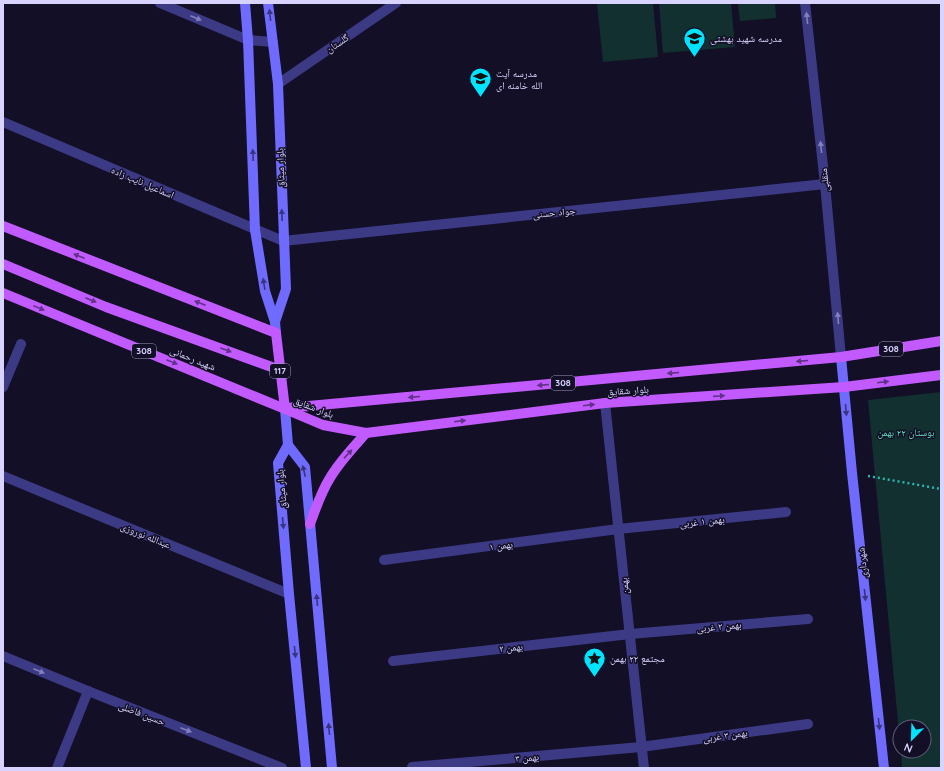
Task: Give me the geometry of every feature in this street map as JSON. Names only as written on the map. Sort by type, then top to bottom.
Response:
[{"type":"main road","points":[[245,3],[248,40],[255,230],[265,291],[274,322]]},
{"type":"main road","name":"بلوار میثاق","points":[[268,3],[278,84],[286,289],[274,322]]},
{"type":"main road","points":[[3,226],[276,333]]},
{"type":"main road","name":"شهید رحمانی","points":[[3,264],[106,307],[280,370]]},
{"type":"main road","name":"شهید رحمانی","points":[[3,293],[285,408]]},
{"type":"main road","name":"117","points":[[274,322],[285,408],[288,445]]},
{"type":"main road","name":"بلوار شقایق","points":[[285,408],[841,357],[941,341]]},
{"type":"main road","name":"شهرداری","points":[[841,357],[884,768]]},
{"type":"main road","name":"بلوار شقایق","points":[[285,408],[323,425],[366,433],[605,403],[844,387],[941,375]]},
{"type":"main road","points":[[310,524],[330,477],[342,460],[366,433]]},
{"type":"main road","points":[[288,445],[305,467],[332,768]]},
{"type":"main road","name":"بلوار میثاق","points":[[288,445],[278,463],[306,768]]},
{"type":"street","points":[[160,3],[248,40],[273,42]]},
{"type":"street","name":"گلستان","points":[[278,84],[396,3]]},
{"type":"street","name":"منقلبی","points":[[805,3],[825,184],[841,357]]},
{"type":"street","name":"اسماعیل نایب زاده","points":[[3,122],[283,241]]},
{"type":"street","name":"جواد حسنی","points":[[283,241],[825,184]]},
{"type":"street","points":[[3,388],[21,344]]},
{"type":"street","name":"بهمن","points":[[605,403],[644,768]]},
{"type":"street","name":"عبدالله نوروزی","points":[[3,476],[289,594]]},
{"type":"street","name":"بهمن ۱ غربی","points":[[618,529],[786,512]]},
{"type":"street","name":"بهمن ۱","points":[[384,560],[618,529]]},
{"type":"street","name":"بهمن ۲ غربی","points":[[630,634],[808,619]]},
{"type":"street","name":"بهمن ۲","points":[[393,661],[630,634]]},
{"type":"street","name":"حسین فاضلی","points":[[3,656],[282,768]]},
{"type":"street","points":[[57,768],[88,691]]},
{"type":"street","name":"بهمن ۳ غربی","points":[[641,747],[808,724]]},
{"type":"street","name":"بهمن ۳","points":[[412,767],[641,747]]},
{"type":"path","points":[[852,473],[941,489]]},
{"type":"green space","points":[[597,3],[653,3],[658,57],[603,62]]},
{"type":"green space","points":[[659,3],[731,3],[735,47],[663,53]]},
{"type":"green space","points":[[738,3],[775,3],[776,18],[740,21]]},
{"type":"green space","name":"بوستان ۲۲ بهمن","points":[[941,392],[941,768],[902,768],[901,759],[932,759],[932,719],[898,719],[868,400]]},
{"type":"place","name":"مدرسه شهید بهشتی","points":[[695,58]]},
{"type":"place","name":"مدرسه آیت الله خامنه ای","points":[[480,98]]},
{"type":"place","name":"مجتمع ۲۲ بهمن","points":[[595,678]]}]
